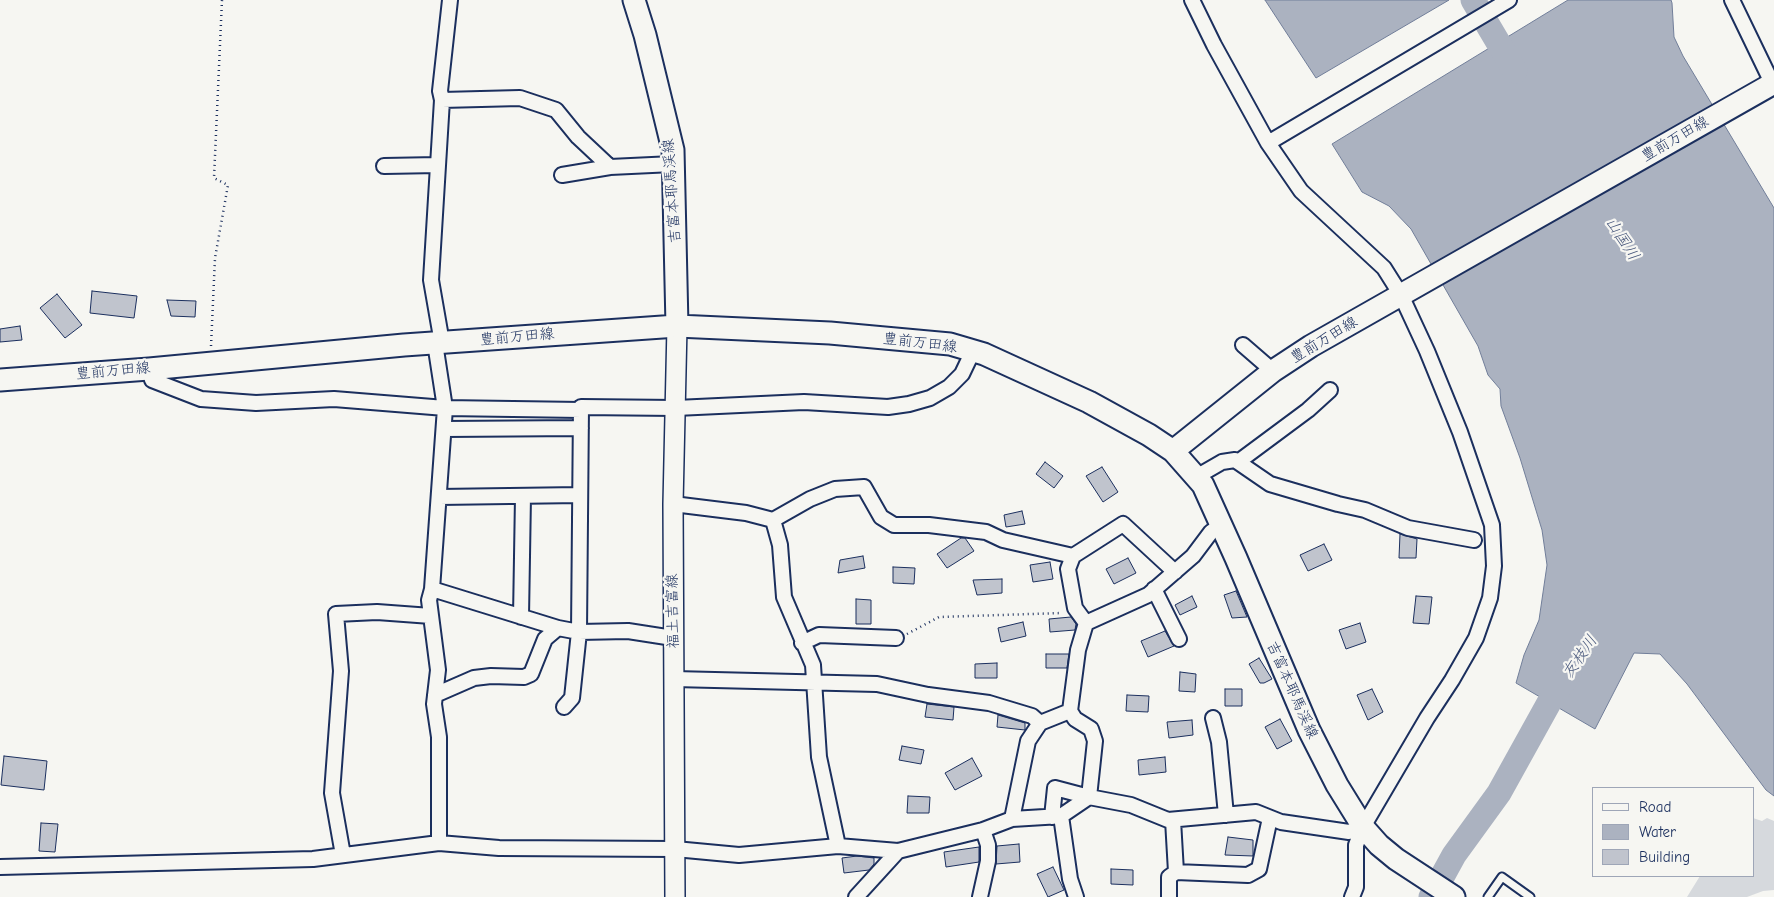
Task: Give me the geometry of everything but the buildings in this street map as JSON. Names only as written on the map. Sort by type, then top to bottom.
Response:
[{"type":"main road","name":"吉富本耶馬渓線","points":[[634,0],[672,150],[677,326]]},
{"type":"main road","name":"豊前万田線","points":[[0,380],[616,329],[677,326],[830,333],[950,344],[984,354],[1089,402],[1173,451],[1272,371],[1311,346],[1770,86]]},
{"type":"main road","name":"福土吉富線","points":[[676,897],[673,767],[675,734],[672,504],[677,326]]},
{"type":"main road","name":"吉富本耶馬渓線","points":[[1173,451],[1202,485],[1309,730],[1337,785],[1363,827],[1379,845],[1396,859],[1454,897]]},
{"type":"street","points":[[439,842],[439,737],[434,704],[438,670],[429,600],[432,589],[445,408],[431,280],[442,100],[440,91],[450,0]]},
{"type":"street","points":[[1192,0],[1214,45],[1268,143],[1301,191],[1384,268],[1406,292],[1427,351],[1460,432],[1492,525],[1494,566],[1490,598],[1476,638],[1363,827],[1356,845],[1356,887],[1352,897]]},
{"type":"street","points":[[1268,143],[1509,0]]},
{"type":"street","points":[[1732,0],[1770,86]]},
{"type":"street","points":[[442,100],[520,98],[556,110],[578,137],[610,167]]},
{"type":"street","points":[[562,175],[610,167],[673,164]]},
{"type":"street","points":[[384,166],[438,165]]},
{"type":"street","points":[[1244,345],[1272,371]]},
{"type":"street","points":[[564,707],[572,698],[579,632],[581,407],[676,408],[804,402],[888,407],[909,404],[930,398],[948,387],[962,374],[973,351]]},
{"type":"street","points":[[149,369],[152,380],[201,400],[256,403],[334,399],[445,408],[581,410]]},
{"type":"street","points":[[1238,462],[1308,410],[1330,390]]},
{"type":"street","points":[[444,429],[581,428]]},
{"type":"street","points":[[1196,477],[1222,462],[1235,460],[1270,484],[1365,510],[1408,528],[1474,540]]},
{"type":"street","points":[[672,504],[746,513],[773,520],[810,499],[835,489],[864,487],[881,517],[894,526],[929,525],[986,532],[1003,540],[1073,556]]},
{"type":"street","points":[[439,497],[580,495]]},
{"type":"street","points":[[521,616],[523,496]]},
{"type":"street","points":[[773,520],[780,545],[784,597],[813,665],[819,757],[838,846]]},
{"type":"street","points":[[1089,797],[1095,741],[1091,729],[1075,719],[1070,711],[1082,618],[1075,608],[1068,568],[1073,556],[1123,524],[1175,572]]},
{"type":"street","points":[[1082,618],[1148,595],[1193,556],[1211,532],[1220,524]]},
{"type":"street","points":[[432,589],[558,628],[579,632],[628,631],[673,638]]},
{"type":"street","points":[[1154,589],[1179,639]]},
{"type":"street","points":[[342,855],[332,793],[341,671],[336,614],[377,612],[431,616]]},
{"type":"street","points":[[435,694],[474,678],[491,676],[524,677],[531,674],[545,639],[558,628]]},
{"type":"street","points":[[802,643],[819,635],[896,638]]},
{"type":"street","points":[[674,679],[877,684],[928,695],[989,703],[1032,716],[1040,723]]},
{"type":"street","points":[[1012,819],[1028,741],[1040,723],[1070,711]]},
{"type":"street","points":[[1213,718],[1219,742],[1226,815]]},
{"type":"street","points":[[1076,897],[1070,879],[1057,816],[1055,788],[1130,805],[1168,820],[1256,812],[1281,822],[1349,832],[1363,827]]},
{"type":"street","points":[[0,867],[304,859],[439,842],[499,848],[675,849],[739,855],[838,846],[898,851],[983,830],[1012,819],[1057,816],[1089,797]]},
{"type":"street","points":[[1168,897],[1169,877],[1176,872],[1248,875],[1259,869],[1270,818]]},
{"type":"street","points":[[1173,820],[1176,872]]},
{"type":"street","points":[[980,897],[988,861],[988,845],[983,830]]},
{"type":"street","points":[[856,897],[898,851]]},
{"type":"lane","points":[[1488,897],[1502,877],[1530,897]]},
{"type":"path","points":[[211,362],[215,258],[228,185],[214,178],[222,0]]},
{"type":"path","points":[[896,638],[939,617],[1082,618]]},
{"type":"shaded area","points":[[1754,818],[1762,821],[1767,818],[1774,821],[1774,890],[1763,891],[1747,897],[1687,897],[1699,877],[1754,877]]},
{"type":"water","points":[[1265,0],[1449,0],[1316,78]]},
{"type":"water","points":[[1568,0],[1671,0],[1674,37],[1683,56],[1774,208],[1774,796],[1766,790],[1687,684],[1660,654],[1634,653],[1595,729],[1516,683],[1524,655],[1539,620],[1547,565],[1542,530],[1520,458],[1501,406],[1500,389],[1488,375],[1478,346],[1411,229],[1389,206],[1362,192],[1332,144]]},
{"type":"waterway","name":"山国川","points":[[1473,0],[1515,71]]},
{"type":"waterway","name":"友枝川","points":[[1431,897],[1454,855],[1499,793],[1550,701],[1569,674]]}]
